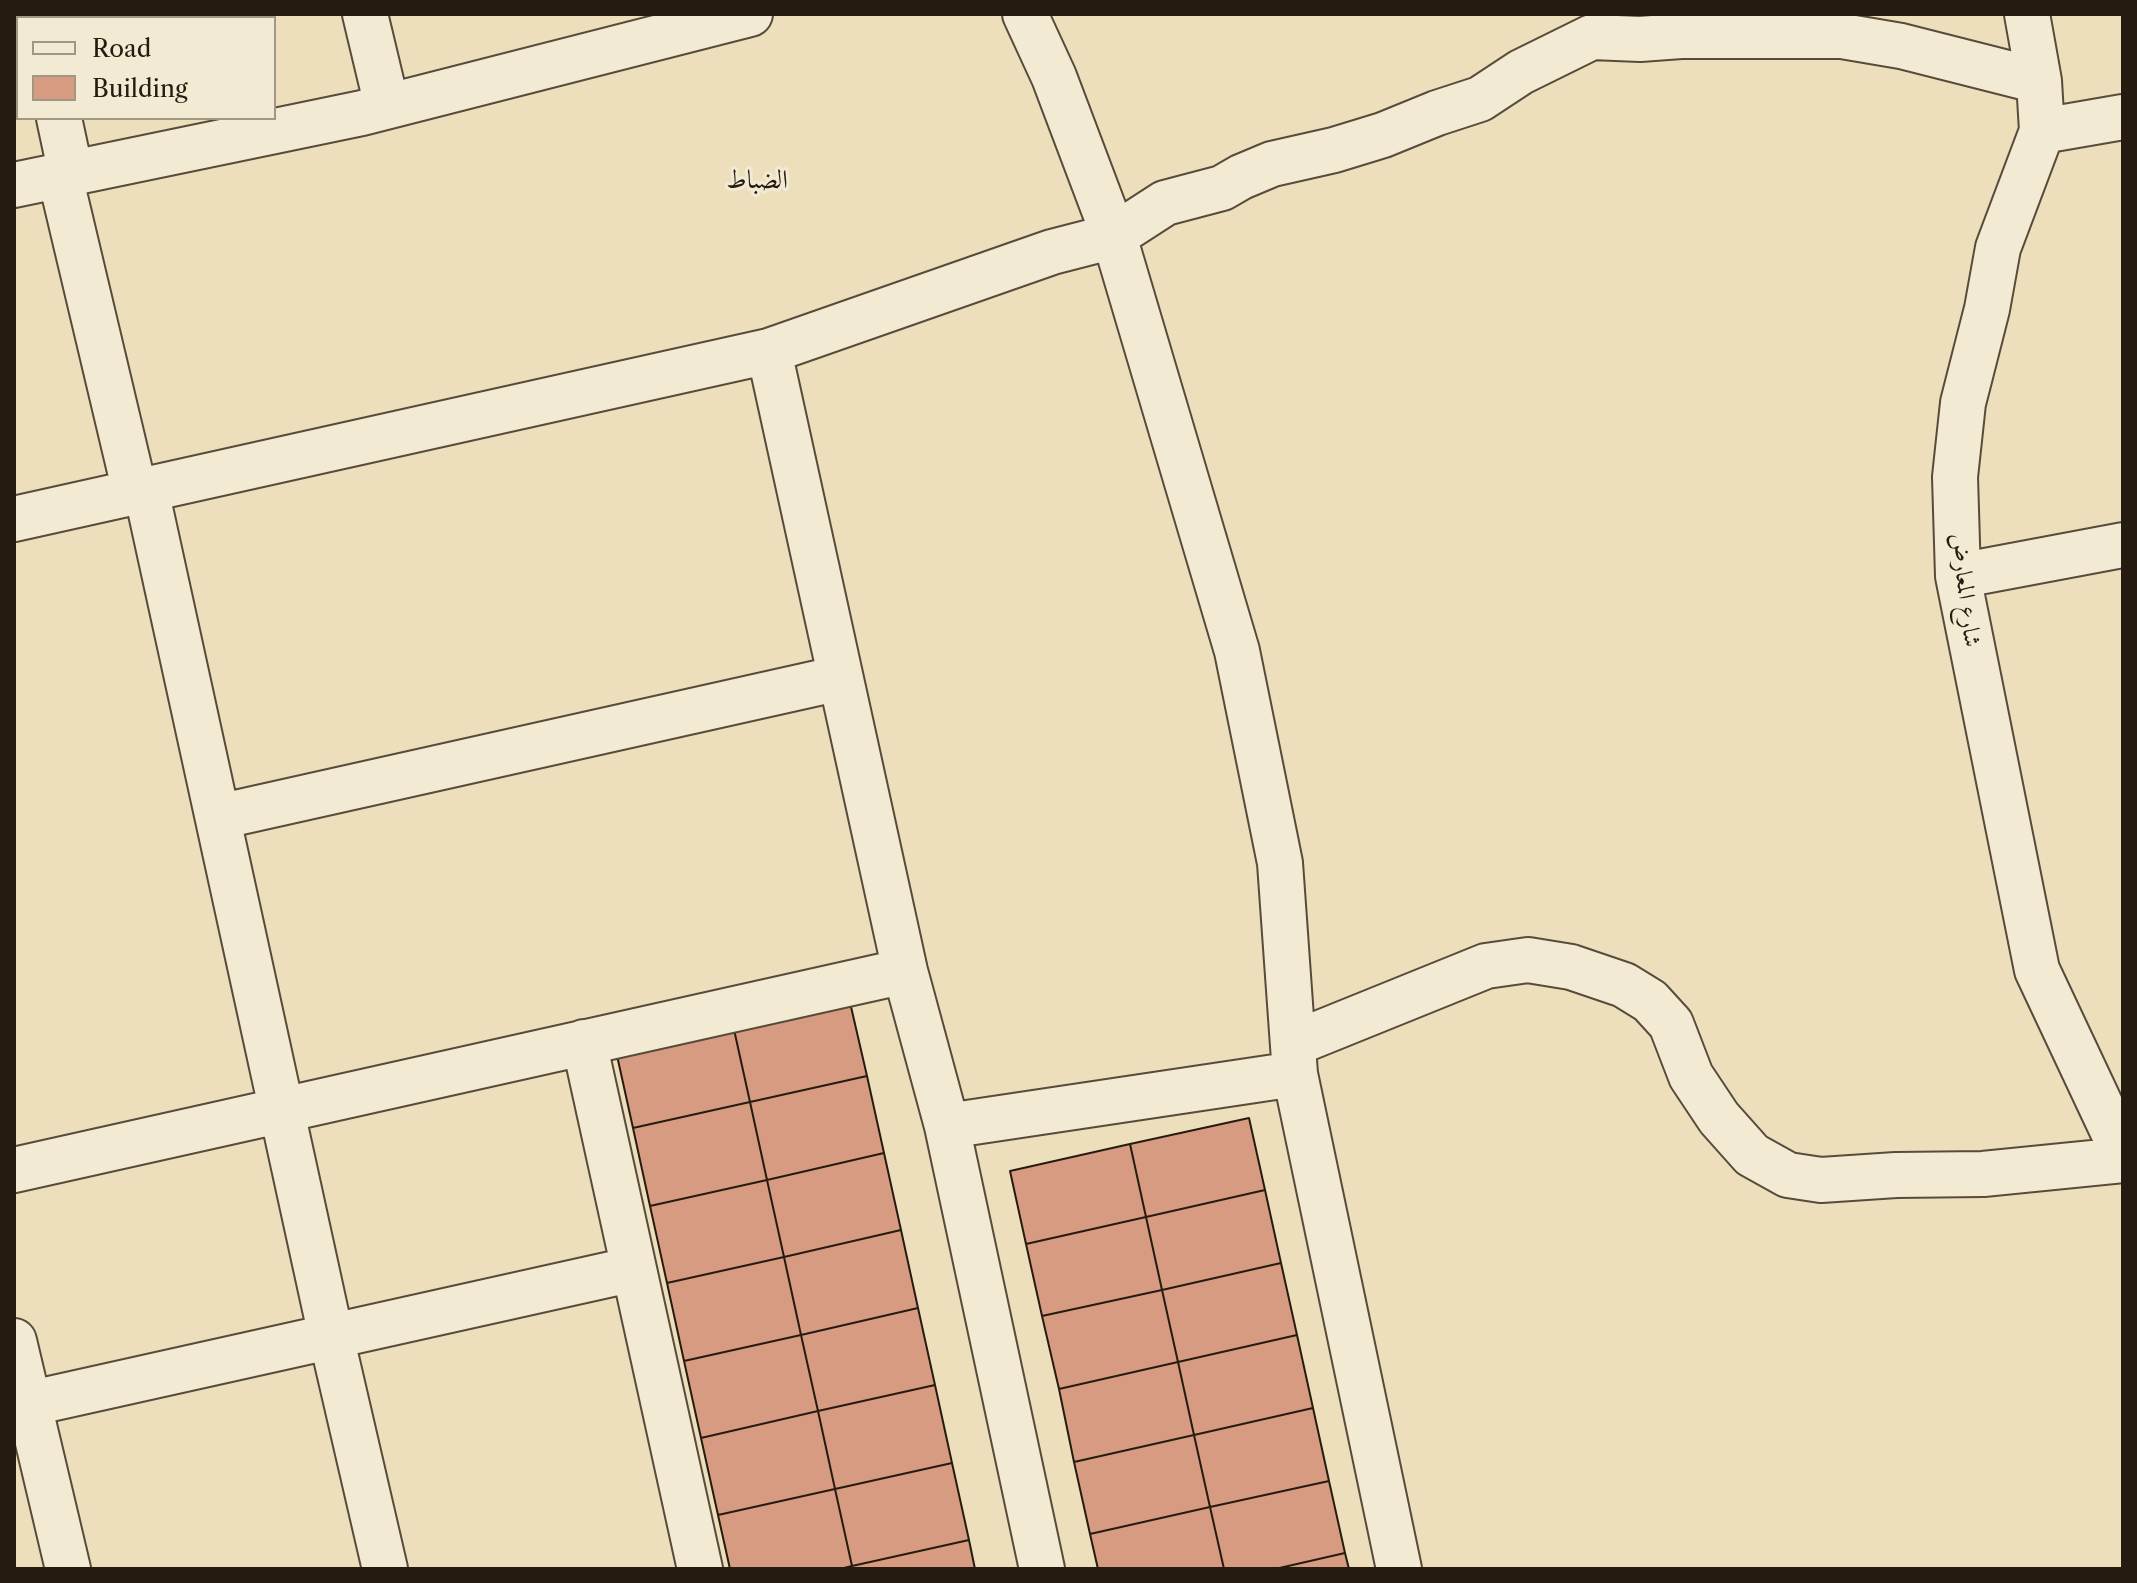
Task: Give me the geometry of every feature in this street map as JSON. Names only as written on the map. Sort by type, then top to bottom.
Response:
[{"type":"street","points":[[365,14],[387,106]]},
{"type":"street","points":[[14,185],[387,106],[689,21],[750,14]]},
{"type":"street","points":[[1025,14],[1054,77],[1114,236],[1237,651],[1280,863],[1294,1059],[1399,1569]]},
{"type":"street","name":"شارع المعارض","points":[[2027,14],[2039,81],[2042,131],[1998,248],[1987,309],[1963,403],[1955,477],[1958,576],[2037,970],[2123,1153]]},
{"type":"street","points":[[14,519],[769,351],[1052,252],[1114,236],[1165,203],[1222,188],[1272,164],[1371,139],[1480,99],[1521,72],[1592,37],[1842,36],[1901,46],[2039,81]]},
{"type":"street","points":[[2042,131],[2123,117]]},
{"type":"street","points":[[59,120],[65,175],[218,817],[385,1569]]},
{"type":"street","points":[[769,351],[905,971],[947,1126],[1042,1569]]},
{"type":"street","points":[[1958,576],[2123,545]]},
{"type":"street","points":[[218,817],[840,678]]},
{"type":"street","points":[[947,1126],[1294,1059],[1486,966],[1528,960],[1571,967],[1624,985],[1650,1001],[1671,1024],[1691,1076],[1719,1118],[1752,1155],[1788,1175],[1821,1180],[1983,1174],[2123,1160]]},
{"type":"street","points":[[14,1170],[905,971]]},
{"type":"street","points":[[584,1042],[700,1569]]},
{"type":"street","points":[[21,1405],[634,1269]]},
{"type":"street","points":[[14,1341],[21,1405],[68,1569]]},
{"type":"building","points":[[849,998],[867,1076],[750,1102],[733,1025]]},
{"type":"building","points":[[733,1025],[750,1102],[633,1128],[616,1051]]},
{"type":"building","points":[[867,1076],[884,1153],[767,1180],[750,1102]]},
{"type":"building","points":[[750,1102],[767,1180],[650,1206],[633,1128]]},
{"type":"building","points":[[1249,1118],[1265,1190],[1146,1217],[1130,1144]]},
{"type":"building","points":[[1130,1144],[1146,1217],[1026,1244],[1010,1171]]},
{"type":"building","points":[[884,1153],[901,1230],[784,1257],[767,1180]]},
{"type":"building","points":[[767,1180],[784,1257],[667,1283],[650,1206]]},
{"type":"building","points":[[1265,1190],[1281,1263],[1162,1290],[1146,1217]]},
{"type":"building","points":[[1146,1217],[1162,1290],[1042,1316],[1026,1244]]},
{"type":"building","points":[[901,1230],[918,1308],[801,1335],[784,1257]]},
{"type":"building","points":[[784,1257],[801,1335],[684,1361],[667,1283]]},
{"type":"building","points":[[1281,1263],[1297,1335],[1178,1362],[1162,1290]]},
{"type":"building","points":[[1162,1290],[1178,1362],[1059,1389],[1042,1316]]},
{"type":"building","points":[[918,1308],[935,1385],[818,1411],[801,1335]]},
{"type":"building","points":[[801,1335],[818,1411],[701,1438],[684,1361]]},
{"type":"building","points":[[1297,1335],[1313,1408],[1194,1435],[1178,1362]]},
{"type":"building","points":[[1178,1362],[1194,1435],[1074,1462],[1059,1389]]},
{"type":"building","points":[[935,1385],[952,1463],[835,1489],[818,1411]]},
{"type":"building","points":[[1313,1408],[1329,1481],[1210,1507],[1194,1435]]},
{"type":"building","points":[[818,1411],[835,1489],[718,1515],[701,1438]]},
{"type":"building","points":[[1194,1435],[1210,1507],[1090,1534],[1074,1462]]},
{"type":"building","points":[[952,1463],[969,1540],[852,1566],[835,1489]]},
{"type":"building","points":[[1329,1481],[1345,1553],[1275,1569],[1224,1569],[1210,1507]]},
{"type":"building","points":[[835,1489],[852,1566],[840,1569],[730,1569],[718,1515]]},
{"type":"building","points":[[1210,1507],[1224,1569],[1098,1569],[1090,1534]]},
{"type":"building","points":[[969,1540],[975,1569],[853,1569],[852,1566]]},
{"type":"building","points":[[1345,1553],[1349,1569],[1275,1569]]},
{"type":"district","name":"الضباط","points":[[757,180]]}]
